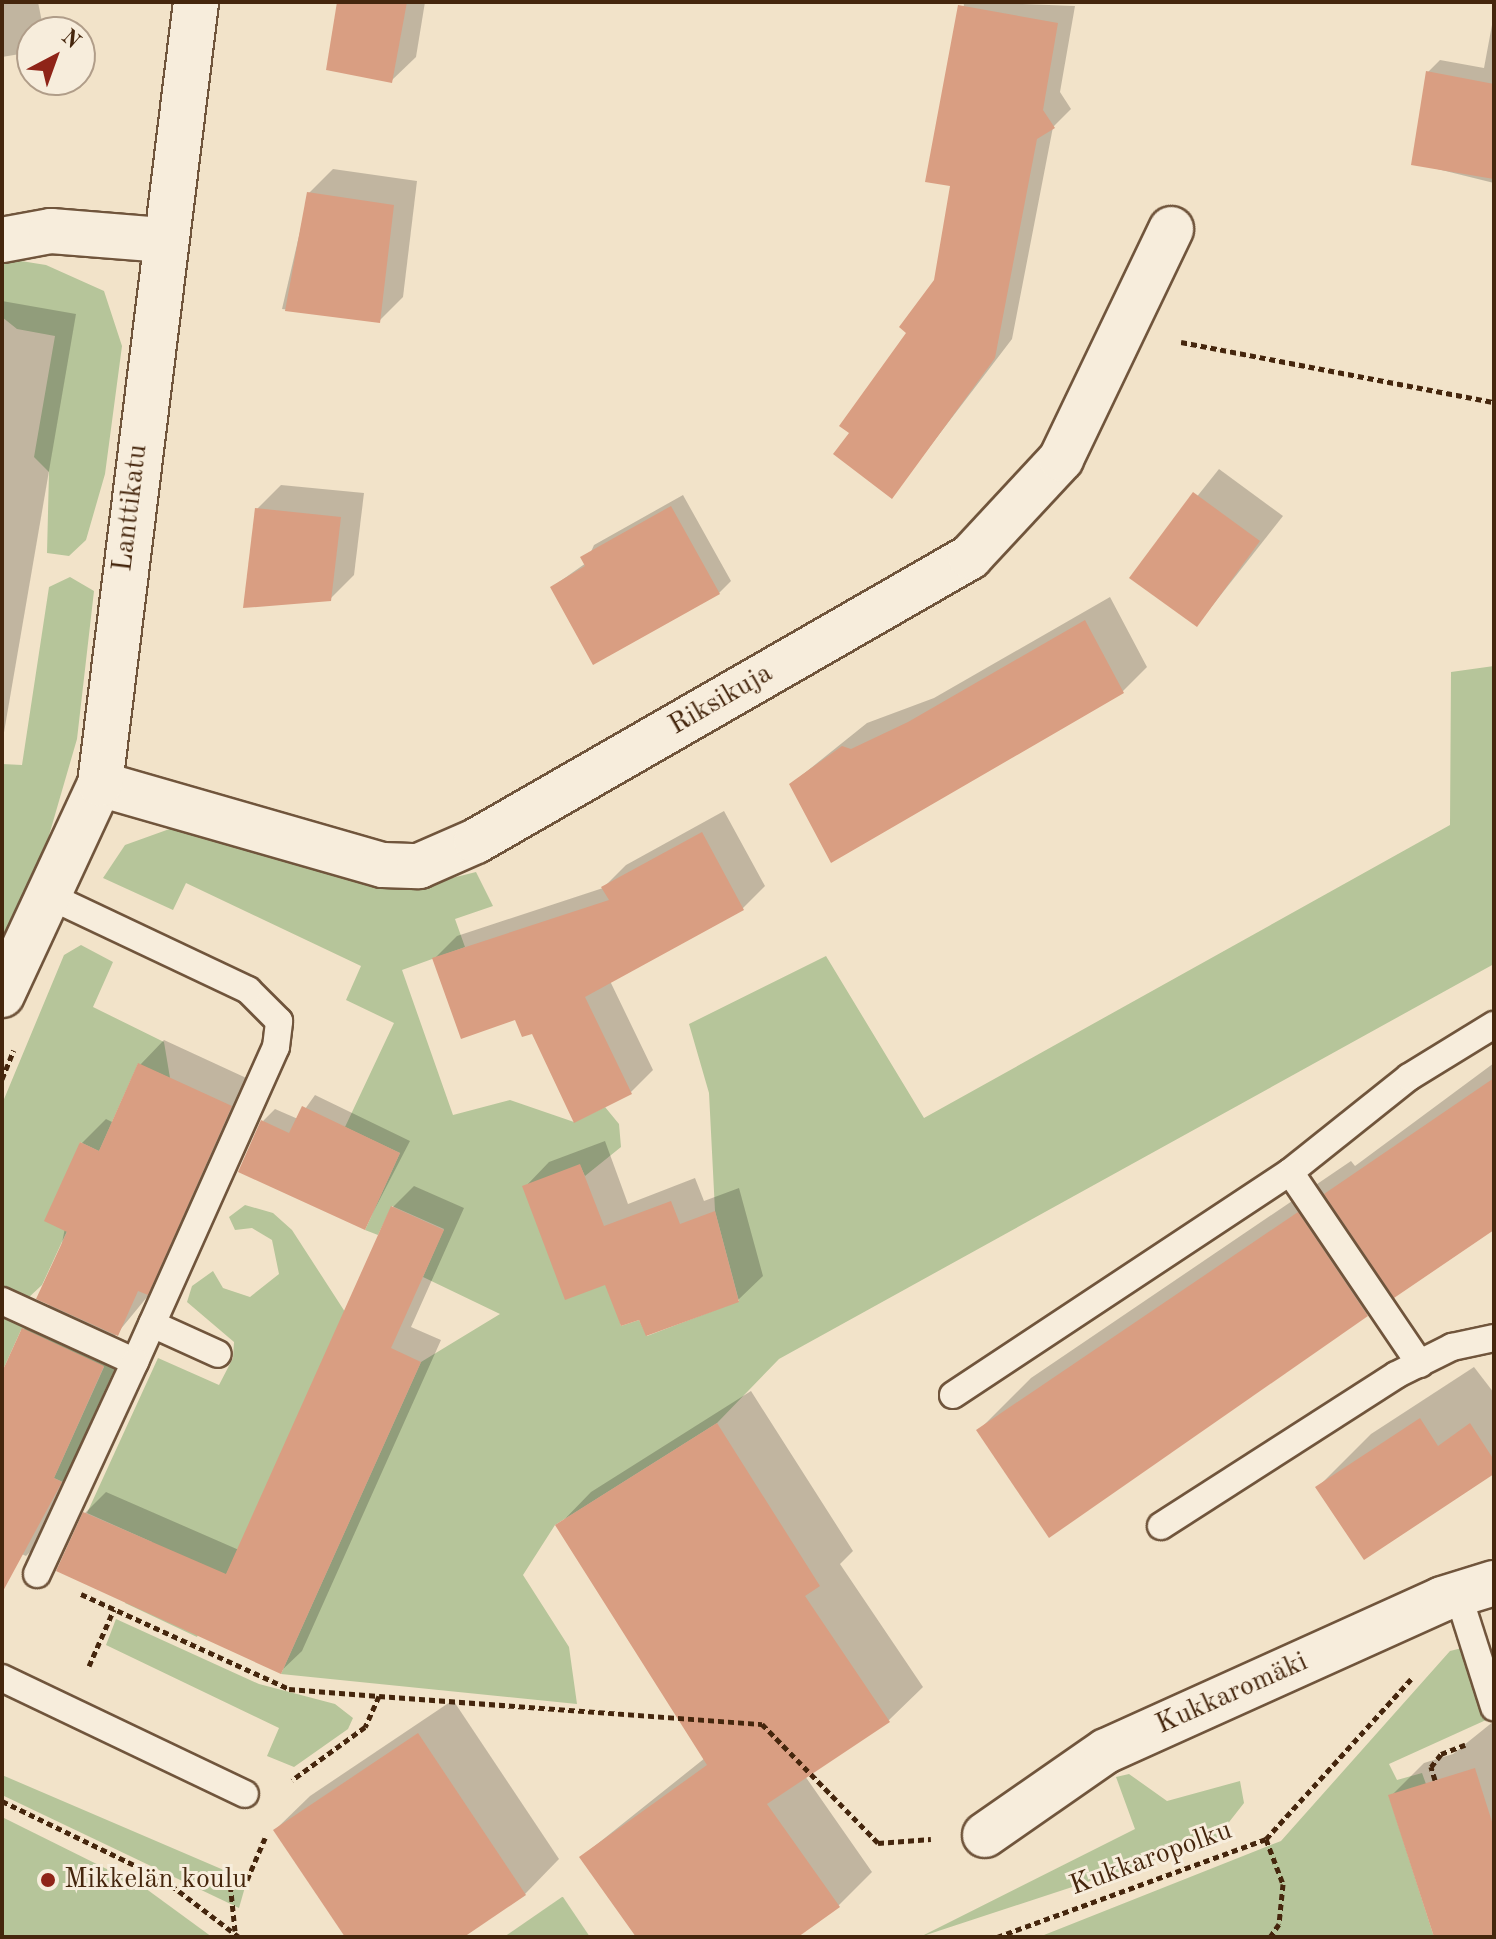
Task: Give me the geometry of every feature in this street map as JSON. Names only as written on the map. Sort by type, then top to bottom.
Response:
[{"type":"street","name":"Lanttikatu","points":[[2,995],[100,784],[162,240],[196,2]]},
{"type":"street","name":"Riksikuja","points":[[100,784],[383,865],[433,860],[970,557],[1018,513],[1061,459],[1125,331],[1171,229]]},
{"type":"street","points":[[2,240],[51,231],[162,240]]},
{"type":"street","name":"Kukkaromäki","points":[[985,1835],[1106,1751],[1476,1588]]},
{"type":"lane","points":[[37,1574],[276,1047],[279,1021],[248,990],[47,895]]},
{"type":"lane","points":[[953,1395],[1290,1172],[1409,1077],[1494,1025]]},
{"type":"lane","points":[[1290,1172],[1420,1364]]},
{"type":"lane","points":[[2,1301],[135,1362]]},
{"type":"lane","points":[[152,1324],[218,1354]]},
{"type":"lane","points":[[1161,1526],[1420,1364],[1494,1338]]},
{"type":"lane","points":[[1476,1588],[1471,1635],[1494,1707]]},
{"type":"lane","points":[[2,1678],[245,1794]]},
{"type":"path","points":[[1125,331],[1494,402]]},
{"type":"path","points":[[37,1574],[289,1689],[762,1724],[878,1843],[985,1835]]},
{"type":"path","points":[[99,1643],[114,1609]]},
{"type":"path","points":[[1266,1839],[1443,1644],[1471,1635]]},
{"type":"path","points":[[245,1794],[305,1771],[365,1727],[379,1696]]},
{"type":"path","points":[[1435,1780],[1431,1767],[1472,1743]]},
{"type":"path","points":[[2,1801],[163,1879],[237,1935]]},
{"type":"path","name":"Kukkaropolku","points":[[997,1937],[1266,1839],[1283,1884],[1279,1924],[1270,1937]]},
{"type":"path","points":[[229,1872],[237,1935]]},
{"type":"green space","points":[[2,258],[46,265],[104,291],[122,346],[105,474],[86,540],[69,556],[47,553],[49,472],[34,457],[55,336],[17,329],[2,317]]},
{"type":"green space","points":[[70,577],[94,591],[77,739],[41,863],[2,937],[2,764],[22,765],[49,587]]},
{"type":"green space","points":[[1494,666],[1494,964],[779,1359],[717,1423],[555,1525],[523,1575],[569,1647],[577,1704],[281,1674],[421,1362],[500,1314],[423,1277],[444,1229],[392,1206],[378,1235],[365,1230],[400,1153],[345,1127],[394,1023],[346,1000],[361,966],[186,883],[173,910],[103,878],[125,845],[175,827],[404,890],[476,872],[493,906],[455,919],[465,947],[402,970],[453,1115],[510,1100],[574,1122],[605,1107],[619,1124],[621,1147],[585,1176],[580,1165],[621,1326],[639,1320],[647,1336],[739,1301],[715,1211],[709,1093],[689,1024],[826,956],[924,1118],[1450,825],[1451,672]]},
{"type":"green space","points":[[81,945],[113,962],[93,1007],[164,1042],[170,1078],[138,1064],[99,1151],[80,1142],[67,1231],[42,1285],[27,1299],[2,1294],[2,1104],[64,955]]},
{"type":"green space","points":[[245,1205],[273,1213],[292,1230],[347,1315],[197,1637],[125,1603],[152,1542],[87,1513],[158,1358],[219,1385],[233,1358],[234,1342],[187,1302],[192,1286],[213,1271],[223,1288],[250,1297],[279,1274],[272,1240],[252,1228],[235,1230],[229,1217]]},
{"type":"green space","points":[[2,1308],[127,1365],[72,1486],[54,1478],[104,1367],[21,1330],[2,1372]]},
{"type":"green space","points":[[116,1619],[259,1684],[335,1704],[353,1718],[348,1729],[294,1767],[267,1756],[279,1728],[106,1645]]},
{"type":"green space","points":[[1466,1647],[1486,1720],[1389,1764],[1397,1780],[1422,1773],[1426,1784],[1389,1796],[1434,1937],[1039,1937],[1281,1841],[1450,1651]]},
{"type":"green space","points":[[1129,1774],[1167,1801],[1240,1781],[1244,1803],[1215,1840],[920,1937],[1135,1829],[1116,1777]]},
{"type":"green space","points":[[2,1775],[247,1880],[239,1908],[2,1795]]},
{"type":"green space","name":"Mikkelän koulu","points":[[2,1817],[145,1888],[212,1937],[2,1937]]},
{"type":"green space","points":[[562,1897],[590,1937],[504,1937]]},
{"type":"building","points":[[337,2],[407,2],[392,83],[326,70]]},
{"type":"building","points":[[958,5],[1058,23],[1043,110],[1055,128],[1037,139],[995,358],[892,499],[833,454],[849,433],[839,426],[906,333],[899,327],[934,280],[950,186],[925,182]]},
{"type":"building","points":[[1426,71],[1494,84],[1494,179],[1411,165]]},
{"type":"building","points":[[307,192],[394,205],[380,323],[285,311]]},
{"type":"building","points":[[1193,492],[1260,541],[1197,627],[1129,578]]},
{"type":"building","points":[[671,506],[720,594],[593,665],[550,587],[585,566],[580,557]]},
{"type":"building","points":[[255,508],[341,517],[331,601],[243,608]]},
{"type":"building","points":[[1085,620],[1124,693],[831,863],[789,784],[842,746],[851,749],[908,722]]},
{"type":"building","points":[[702,832],[744,910],[585,997],[632,1094],[574,1123],[532,1034],[522,1037],[515,1020],[461,1039],[432,958],[609,900],[601,887]]},
{"type":"building","points":[[138,1063],[232,1106],[148,1295],[138,1291],[118,1336],[36,1299],[67,1232],[44,1221],[80,1142],[99,1151]]},
{"type":"building","points":[[1494,1078],[1494,1230],[1394,1298],[1324,1194]]},
{"type":"building","points":[[302,1106],[400,1153],[365,1230],[238,1172],[261,1120],[289,1133]]},
{"type":"building","points":[[580,1164],[604,1226],[671,1201],[680,1224],[715,1211],[739,1302],[646,1336],[639,1320],[621,1326],[605,1285],[565,1300],[522,1186]]},
{"type":"building","points":[[391,1206],[444,1230],[391,1348],[421,1362],[281,1674],[56,1571],[83,1512],[226,1574]]},
{"type":"building","points":[[1298,1212],[1368,1316],[1049,1538],[976,1430]]},
{"type":"building","points":[[22,1328],[104,1366],[54,1478],[62,1482],[2,1593],[2,1372]]},
{"type":"building","points":[[1420,1418],[1438,1446],[1470,1423],[1494,1460],[1494,1474],[1364,1560],[1315,1487]]},
{"type":"building","points":[[717,1423],[820,1586],[805,1596],[890,1722],[767,1804],[840,1907],[798,1937],[636,1937],[579,1857],[707,1765],[555,1525]]},
{"type":"building","points":[[418,1733],[526,1895],[464,1937],[345,1937],[273,1830]]},
{"type":"building","points":[[1475,1768],[1494,1828],[1494,1937],[1434,1937],[1388,1795]]},
{"type":"place","name":"Mikkelän koulu","points":[[48,1880]]}]
